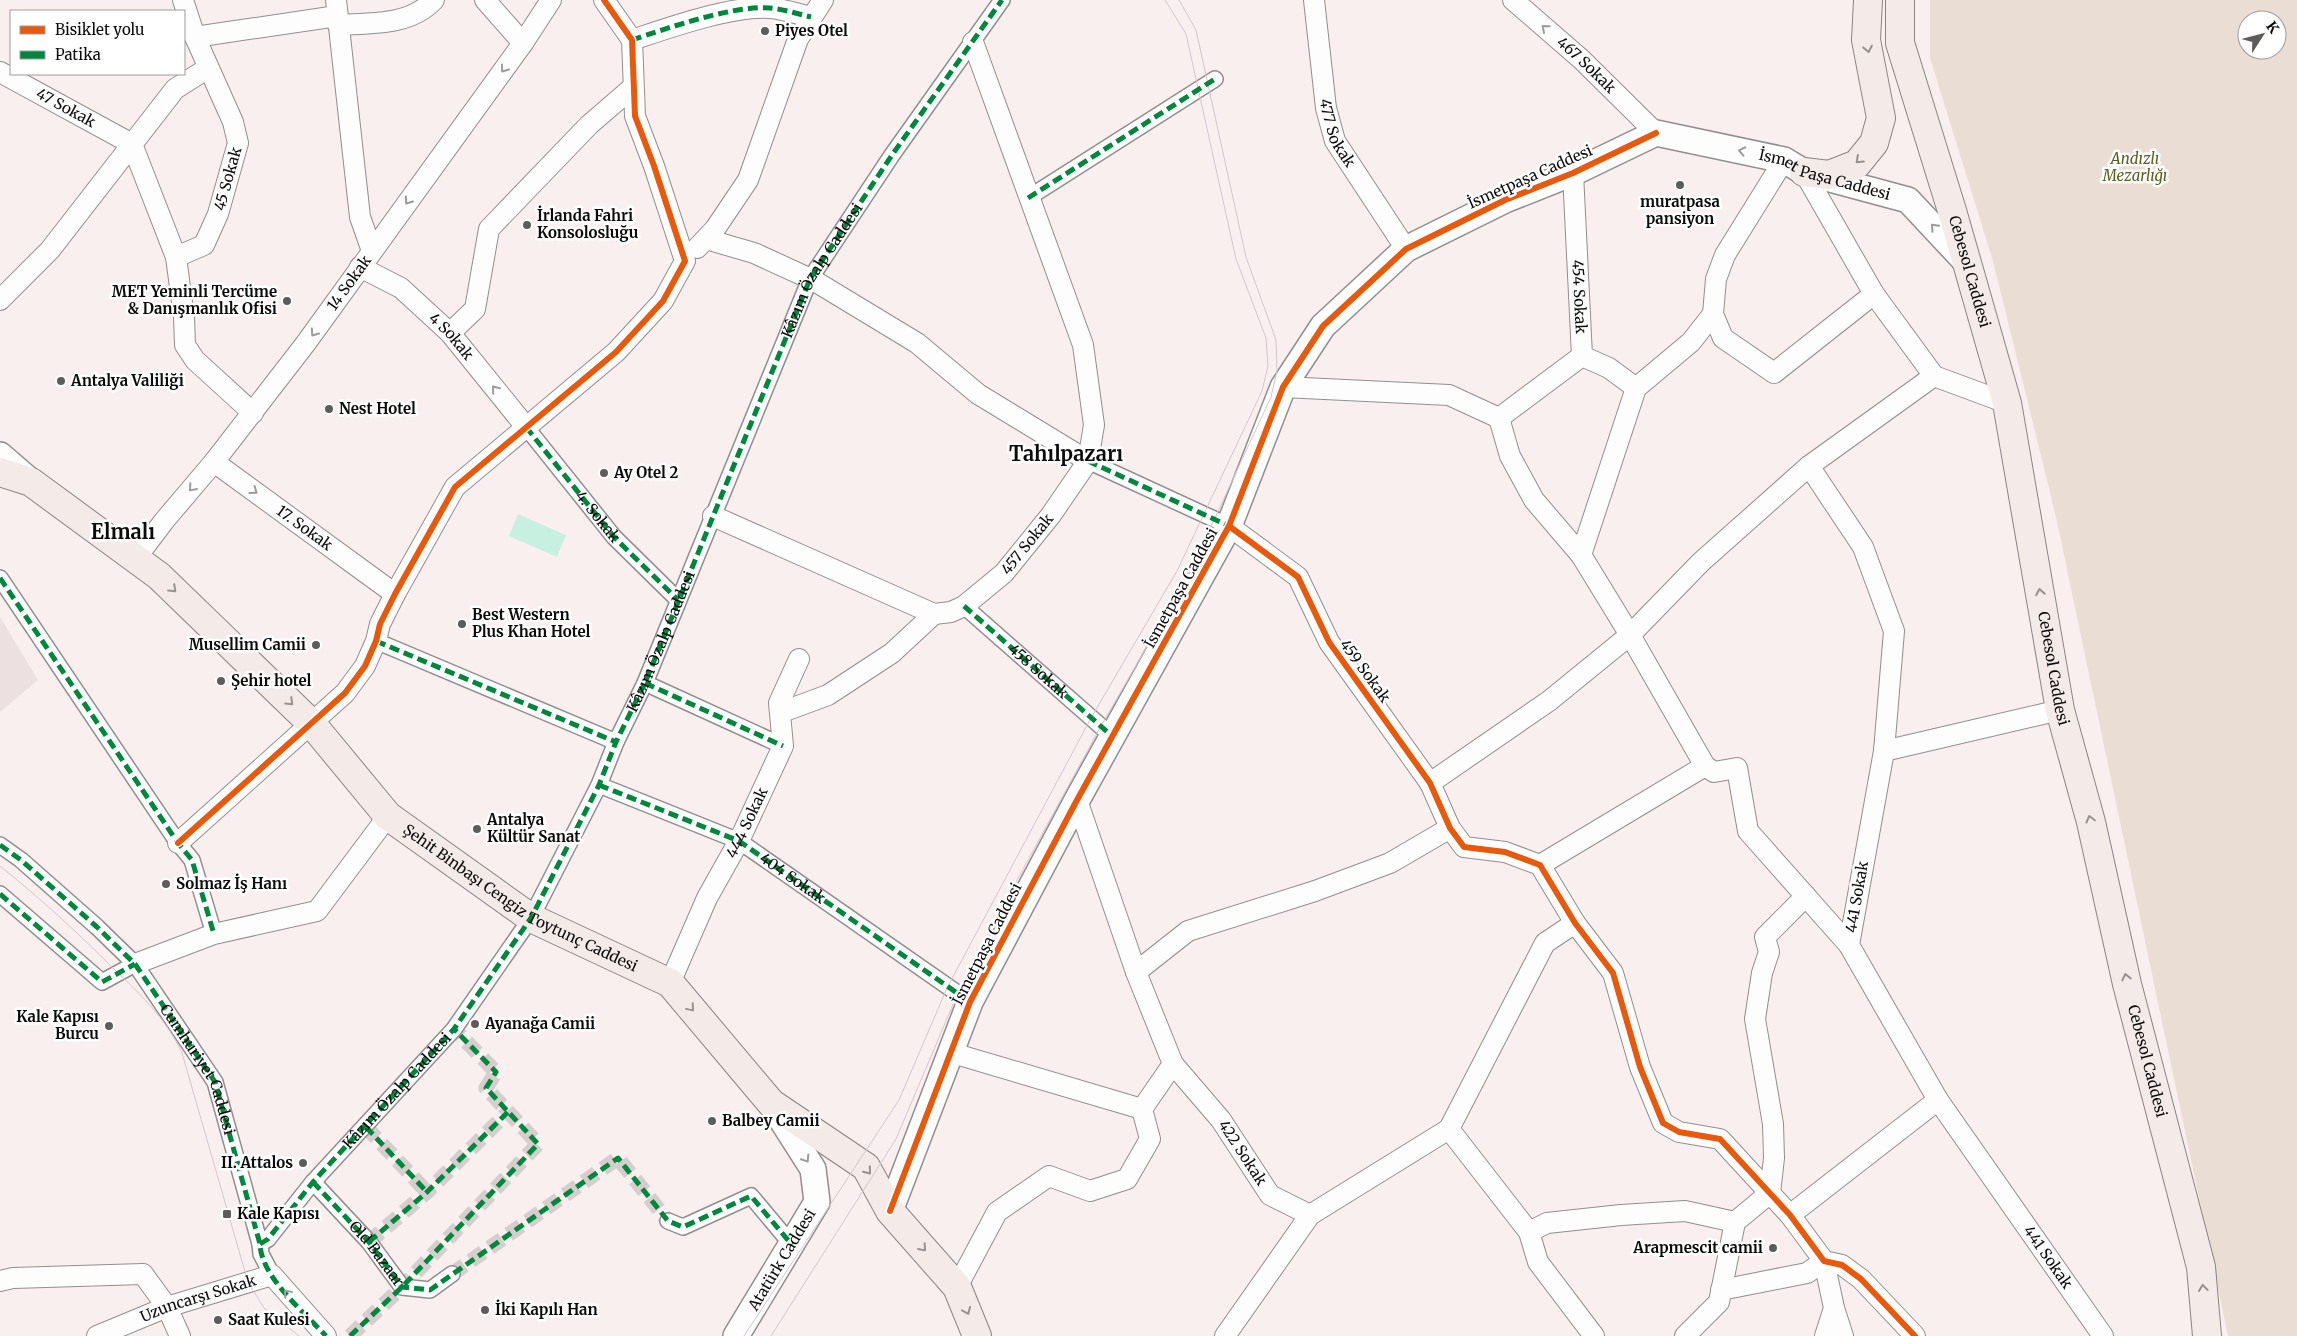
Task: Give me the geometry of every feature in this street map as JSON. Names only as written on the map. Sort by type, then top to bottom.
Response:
[{"type":"main road","points":[[1794,166],[1829,175],[1857,164],[1874,143],[1881,118],[1866,40],[1868,0]]},
{"type":"main road","name":"Cebesol Caddesi","points":[[1900,0],[1900,43],[1967,263],[2007,403],[2060,710],[2091,822],[2127,984],[2201,1267],[2207,1336]]},
{"type":"main road","name":"Şehit Binbaşı Cengiz Toytunç Caddesi","points":[[0,472],[31,482],[159,576],[312,724],[388,816],[531,918],[670,983],[771,1103],[866,1167],[890,1211],[957,1287],[977,1336]]},
{"type":"street","name":"45 Sokak","points":[[176,257],[204,245],[218,214],[238,143],[233,122],[194,37],[183,0]]},
{"type":"street","points":[[194,37],[337,13],[397,22],[426,9],[434,0]]},
{"type":"street","points":[[485,0],[523,43]]},
{"type":"street","name":"14 Sokak","points":[[136,558],[253,413],[306,343],[523,43],[551,0]]},
{"type":"street","points":[[604,0],[632,40],[635,116],[686,261]]},
{"type":"street","points":[[178,843],[345,693],[365,666],[376,641],[380,624],[394,594],[455,487],[616,352],[663,301],[686,261],[706,239],[748,180],[798,39],[822,0]]},
{"type":"street","name":"Kâzım Özalp Caddesi","points":[[260,1244],[268,1239],[313,1182],[454,1029],[531,918],[599,785],[616,742],[645,683],[810,278],[892,156],[1002,0]]},
{"type":"street","name":"477 Sokak","points":[[1314,0],[1326,108],[1335,141],[1406,249]]},
{"type":"street","name":"467 Sokak","points":[[1513,0],[1581,59],[1656,134]]},
{"type":"street","points":[[632,40],[682,24],[738,11],[769,8],[811,16]]},
{"type":"street","points":[[337,13],[366,259]]},
{"type":"street","points":[[706,239],[754,253],[810,278],[917,343],[978,394],[1088,461],[1094,425],[1083,345],[972,42]]},
{"type":"street","points":[[0,300],[50,250],[175,89],[208,68]]},
{"type":"street","name":"47 Sokak","points":[[0,72],[132,144]]},
{"type":"street","points":[[1028,198],[1215,79]]},
{"type":"street","points":[[450,333],[474,309],[489,229],[589,125],[633,87]]},
{"type":"street","name":"İsmetpaşa Caddesi","points":[[890,1211],[949,1052],[970,1002],[1077,800],[1229,526],[1283,387],[1323,326],[1406,249],[1504,200],[1573,173],[1656,134]]},
{"type":"street","name":"İsmet Paşa Caddesi","points":[[1656,134],[1794,166],[1908,200],[1967,263]]},
{"type":"street","points":[[132,144],[176,257],[184,317],[185,345],[195,360],[253,413]]},
{"type":"street","points":[[1874,294],[1774,373],[1723,338],[1713,314],[1716,279],[1725,256],[1794,166],[1874,294],[1934,376],[2007,403]]},
{"type":"street","name":"454 Sokak","points":[[1573,173],[1582,356]]},
{"type":"street","name":"4 Sokak","points":[[366,259],[402,288],[450,333],[526,426]]},
{"type":"street","points":[[1581,555],[1636,388],[1691,342],[1713,314]]},
{"type":"street","points":[[1499,418],[1582,356],[1609,368],[1636,388]]},
{"type":"street","points":[[1430,783],[1549,701],[1630,634],[1701,562],[1809,466],[1934,376]]},
{"type":"street","points":[[1283,387],[1449,395],[1499,418],[1510,456],[1534,500],[1581,555],[1630,634],[1706,766],[1714,772],[1738,768],[1748,831],[1849,945]]},
{"type":"street","name":"4. Sokak","points":[[526,426],[614,536],[678,600]]},
{"type":"street","name":"Şehit Binbaşı Cengiz Toytunç Caddesi","points":[[0,456],[31,482]]},
{"type":"street","name":"459 Sokak","points":[[1088,461],[1229,526],[1298,577],[1329,642],[1430,783],[1450,828],[1464,847],[1505,852],[1540,865]]},
{"type":"street","name":"457 Sokak","points":[[782,712],[828,695],[892,653],[1004,572],[1051,515],[1088,461]]},
{"type":"street","name":"17. Sokak","points":[[214,462],[394,594]]},
{"type":"street","name":"441 Sokak","points":[[1809,466],[1863,546],[1894,631],[1884,751],[1849,945],[1938,1100],[2094,1333]]},
{"type":"street","points":[[713,516],[950,611]]},
{"type":"street","points":[[0,578],[178,843],[192,860],[214,934]]},
{"type":"street","name":"458 Sokak","points":[[950,611],[1112,736]]},
{"type":"street","points":[[376,641],[616,742]]},
{"type":"street","name":"444 Sokak","points":[[670,983],[707,898],[738,841],[783,746],[782,712],[779,703],[799,659]]},
{"type":"street","points":[[645,683],[783,746]]},
{"type":"street","points":[[1884,751],[2060,710]]},
{"type":"street","points":[[1706,766],[1540,865],[1575,923],[1613,973],[1640,1067],[1663,1123],[1679,1132],[1720,1139],[1790,1215],[1824,1261],[1834,1308],[1843,1336]]},
{"type":"street","name":"404 Sokak","points":[[599,785],[738,841],[970,1002]]},
{"type":"street","name":"422 Sokak","points":[[1077,800],[1136,972],[1173,1064],[1221,1120],[1270,1195],[1310,1215]]},
{"type":"street","points":[[0,894],[102,982],[135,964],[214,934],[317,911],[388,816]]},
{"type":"street","points":[[1136,972],[1188,931],[1315,891],[1390,863],[1450,828]]},
{"type":"street","name":"Cumhuriyet Caddesi","points":[[0,845],[21,860],[135,964],[215,1082],[260,1244],[261,1254],[272,1275],[326,1336]]},
{"type":"street","points":[[1685,1336],[1719,1302],[1735,1222],[1770,1193],[1774,1158],[1773,1124],[1755,1019],[1762,973],[1768,952],[1765,937],[1806,896]]},
{"type":"street","points":[[1225,1336],[1310,1215],[1449,1130],[1545,944],[1575,923]]},
{"type":"street","points":[[949,1052],[1142,1109]]},
{"type":"street","points":[[957,1287],[997,1212],[1049,1176],[1090,1191],[1127,1179],[1150,1139],[1142,1109],[1173,1064]]},
{"type":"street","points":[[1790,1215],[1938,1100]]},
{"type":"street","name":"Atatürk Caddesi","points":[[736,1336],[817,1202],[813,1169],[771,1103]]},
{"type":"street","points":[[1449,1130],[1529,1232],[1538,1262],[1594,1336]]},
{"type":"street","name":"Old Bazaar","points":[[313,1182],[369,1242],[402,1287],[430,1290],[452,1274]]},
{"type":"street","points":[[668,1221],[683,1227],[751,1196],[792,1245]]},
{"type":"street","points":[[1529,1232],[1547,1223],[1621,1215],[1684,1211],[1735,1222]]},
{"type":"street","points":[[1721,1290],[1807,1273],[1824,1261],[1842,1265],[1861,1279],[1915,1336]]},
{"type":"street","points":[[0,1281],[13,1278],[143,1274],[167,1307],[180,1336]]},
{"type":"street","name":"Uzuncarşı Sokak","points":[[97,1336],[167,1307],[272,1275]]},
{"type":"street","points":[[1825,1336],[1834,1308]]},
{"type":"green space","name":"Andızlı Mezarlığı","points":[[1930,0],[2297,0],[2297,1336],[2228,1336],[2056,517],[1993,261],[1930,58]]},
{"type":"shaded area","points":[[518,514],[566,535],[557,557],[509,536]]},
{"type":"shaded area","points":[[0,617],[38,680],[0,712]]},
{"type":"tunnel","points":[[350,1336],[402,1287],[538,1144],[486,1088],[496,1072],[454,1029]]},
{"type":"tunnel","points":[[369,1242],[427,1192],[508,1112]]},
{"type":"tunnel","points":[[366,1127],[427,1192]]},
{"type":"tunnel","points":[[452,1274],[618,1158],[668,1221]]},
{"type":"tram line","points":[[744,1336],[899,1100],[947,988],[1091,718],[1177,571],[1262,391],[1268,366],[1266,338],[1236,259],[1186,34],[1165,0]]},
{"type":"tram line","points":[[771,1336],[896,1139],[957,995],[998,915],[1101,726],[1188,576],[1271,397],[1277,371],[1276,340],[1246,257],[1196,30],[1179,0]]},
{"type":"tram line","points":[[0,866],[86,941],[142,997],[176,1040],[182,1053],[248,1282],[264,1308],[299,1336]]},
{"type":"marked path","points":[[260,1244],[268,1239],[313,1182],[454,1029],[531,918],[599,785],[616,742],[645,683],[810,279],[892,155],[1002,0]]},
{"type":"marked path","points":[[632,40],[701,18],[738,10],[770,8],[811,17]]},
{"type":"marked path","points":[[1028,198],[1215,79]]},
{"type":"marked path","points":[[526,427],[614,537],[678,600]]},
{"type":"marked path","points":[[1088,461],[1229,526]]},
{"type":"marked path","points":[[0,578],[178,843],[192,860],[214,934]]},
{"type":"marked path","points":[[964,606],[1112,736]]},
{"type":"marked path","points":[[376,641],[616,742]]},
{"type":"marked path","points":[[645,683],[783,746]]},
{"type":"marked path","points":[[599,785],[739,841],[970,1002]]},
{"type":"marked path","points":[[0,845],[21,860],[97,927],[135,964],[215,1082],[262,1256],[268,1269],[285,1293],[326,1336]]},
{"type":"marked path","points":[[0,894],[102,982],[135,964]]},
{"type":"marked path","points":[[350,1336],[402,1287],[538,1144],[486,1088],[496,1072],[454,1029]]},
{"type":"marked path","points":[[369,1242],[427,1192],[508,1112]]},
{"type":"marked path","points":[[366,1127],[427,1192]]},
{"type":"marked path","points":[[313,1182],[369,1242],[402,1287],[430,1290],[618,1158],[668,1221],[683,1227],[751,1196],[792,1245]]},
{"type":"cycle path","points":[[178,843],[345,693],[365,666],[376,641],[380,624],[395,594],[455,487],[616,352],[663,301],[685,261],[654,166],[635,116],[632,40],[604,0]]},
{"type":"cycle path","points":[[890,1211],[970,1002],[1077,800],[1229,526],[1283,387],[1323,326],[1406,249],[1505,200],[1573,173],[1656,133]]},
{"type":"cycle path","points":[[1229,526],[1298,577],[1329,642],[1430,783],[1450,828],[1464,847],[1505,852],[1540,865],[1575,923],[1613,973],[1640,1067],[1663,1123],[1679,1132],[1720,1139],[1790,1215],[1824,1261],[1842,1265],[1861,1279],[1915,1336]]},
{"type":"place","name":"Piyes Otel","points":[[765,31]]},
{"type":"place","name":"muratpasa pansiyon","points":[[1680,185]]},
{"type":"place","name":"İrlanda Fahri Konsolosluğu","points":[[527,225]]},
{"type":"place","name":"MET Yeminli Tercüme & Danışmanlık Ofisi","points":[[287,301]]},
{"type":"place","name":"Antalya Valiliği","points":[[61,381]]},
{"type":"place","name":"Nest Hotel","points":[[329,409]]},
{"type":"place","name":"Ay Otel 2","points":[[604,473]]},
{"type":"place","name":"Best Western Plus Khan Hotel","points":[[462,624]]},
{"type":"place","name":"Musellim Camii","points":[[316,645]]},
{"type":"place","name":"Şehir hotel","points":[[221,681]]},
{"type":"place","name":"Antalya Kültür Sanat","points":[[477,829]]},
{"type":"place","name":"Solmaz İş Hanı","points":[[166,884]]},
{"type":"place","name":"Ayanağa Camii","points":[[475,1024]]},
{"type":"place","name":"Kale Kapısı Burcu","points":[[109,1026]]},
{"type":"place","name":"Balbey Camii","points":[[712,1121]]},
{"type":"place","name":"II. Attalos","points":[[303,1163]]},
{"type":"place","name":"Kale Kapısı","points":[[227,1214]]},
{"type":"place","name":"Arapmescit camii","points":[[1773,1248]]},
{"type":"place","name":"İki Kapılı Han","points":[[485,1310]]},
{"type":"place","name":"Saat Kulesi","points":[[218,1320]]},
{"type":"district","name":"Tahılpazarı","points":[[1066,454]]},
{"type":"district","name":"Elmalı","points":[[123,532]]}]
